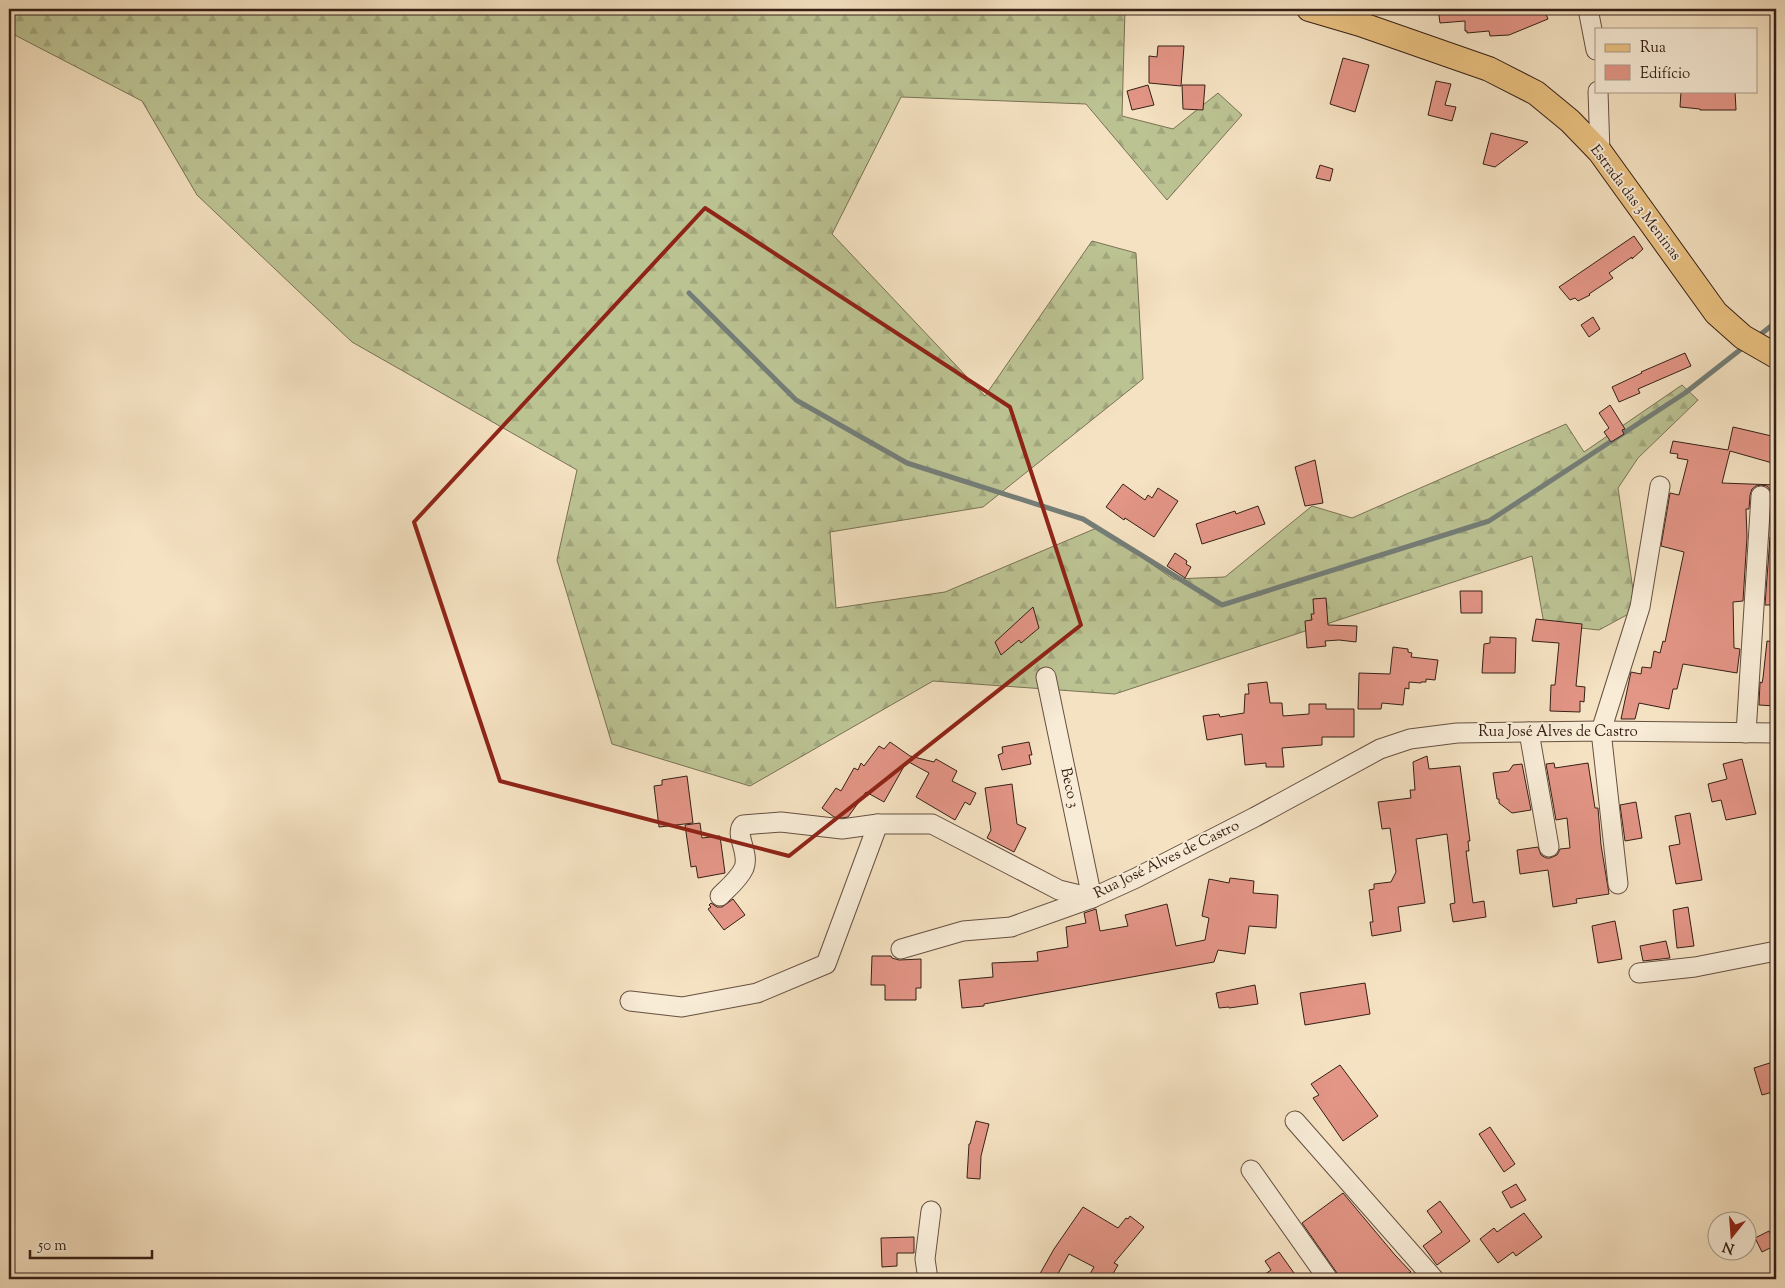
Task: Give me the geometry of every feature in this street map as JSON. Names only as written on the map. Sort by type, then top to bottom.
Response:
[{"type":"main road","name":"Estrada das 3 Meninas","points":[[1309,9],[1360,24],[1489,69],[1536,93],[1570,121],[1600,152],[1716,313],[1743,337],[1775,356]]},
{"type":"street","points":[[1588,9],[1595,45]]},
{"type":"street","points":[[1598,92],[1600,152]]},
{"type":"street","points":[[1618,884],[1601,731],[1640,607],[1660,486]]},
{"type":"street","points":[[1746,733],[1761,496]]},
{"type":"street","name":"Beco 3","points":[[1046,677],[1092,898]]},
{"type":"street","name":"Rua José Alves de Castro","points":[[720,896],[744,868],[746,857],[739,834],[743,826],[781,822],[842,829],[878,824],[932,824],[1059,890],[1092,898],[1136,878],[1255,817],[1380,749],[1410,739],[1457,733],[1601,731],[1776,733]]},
{"type":"street","points":[[1529,732],[1549,847]]},
{"type":"street","points":[[630,1002],[682,1007],[757,993],[826,964],[878,824]]},
{"type":"street","points":[[901,949],[963,932],[1011,927],[1092,898]]},
{"type":"street","points":[[1639,973],[1695,967],[1776,951]]},
{"type":"street","points":[[1295,1121],[1434,1279]]},
{"type":"street","points":[[1251,1170],[1328,1279]]},
{"type":"street","points":[[928,1279],[925,1260],[931,1211]]},
{"type":"highlighted area","points":[[705,208],[1010,407],[1081,625],[789,856],[500,781],[414,522]]},
{"type":"green space","points":[[9,9],[1125,9],[1122,116],[1173,129],[1218,93],[1242,115],[1167,200],[1086,104],[901,97],[832,234],[985,396],[1092,241],[1136,253],[1143,379],[983,507],[830,532],[836,608],[945,592],[1099,527],[1173,579],[1225,577],[1312,506],[1352,518],[1566,424],[1584,452],[1682,385],[1698,400],[1638,458],[1618,488],[1636,610],[1599,630],[1544,624],[1532,556],[1115,694],[933,681],[750,786],[612,744],[557,560],[577,470],[352,342],[197,195],[142,101],[9,32]]},
{"type":"building","points":[[1438,9],[1494,9],[1494,11],[1544,9],[1548,19],[1509,35],[1490,36],[1489,31],[1467,33],[1465,31],[1465,21],[1440,23]]},
{"type":"building","points":[[1158,46],[1184,46],[1181,86],[1149,83],[1149,56],[1157,57]]},
{"type":"building","points":[[1343,58],[1369,65],[1355,112],[1330,104]]},
{"type":"building","points":[[1436,81],[1451,84],[1445,105],[1456,107],[1452,121],[1428,115]]},
{"type":"building","points":[[1148,85],[1154,105],[1132,110],[1127,91]]},
{"type":"building","points":[[1182,85],[1205,85],[1203,110],[1183,109]]},
{"type":"building","points":[[1681,92],[1735,92],[1736,110],[1700,110],[1680,107]]},
{"type":"building","points":[[1491,133],[1528,142],[1495,167],[1483,164]]},
{"type":"building","points":[[1320,165],[1333,169],[1330,181],[1316,178]]},
{"type":"building","points":[[1634,236],[1643,249],[1632,259],[1632,257],[1609,273],[1613,278],[1590,295],[1578,301],[1575,298],[1570,300],[1559,287]]},
{"type":"building","points":[[1593,317],[1600,329],[1589,337],[1581,325]]},
{"type":"building","points":[[1685,353],[1691,366],[1638,389],[1640,393],[1619,402],[1612,387]]},
{"type":"building","points":[[1610,405],[1625,429],[1622,430],[1624,434],[1611,442],[1604,432],[1609,428],[1599,413]]},
{"type":"building","points":[[1733,427],[1776,437],[1776,464],[1730,451],[1722,483],[1776,485],[1776,498],[1772,498],[1771,491],[1767,486],[1756,486],[1752,489],[1749,509],[1746,509],[1747,537],[1743,601],[1733,602],[1734,648],[1740,649],[1737,673],[1683,664],[1677,689],[1673,689],[1669,709],[1639,703],[1635,719],[1621,719],[1631,672],[1641,674],[1642,667],[1651,668],[1654,651],[1660,653],[1663,641],[1665,642],[1684,552],[1661,546],[1670,493],[1679,495],[1688,460],[1677,458],[1678,454],[1670,453],[1673,441],[1728,450]]},
{"type":"building","points":[[1315,460],[1323,503],[1305,506],[1295,467]]},
{"type":"building","points":[[1123,484],[1145,500],[1148,495],[1152,498],[1158,488],[1178,501],[1154,537],[1106,507]]},
{"type":"building","points":[[1258,506],[1265,524],[1202,544],[1196,524],[1235,511],[1236,514]]},
{"type":"building","points":[[1770,537],[1776,537],[1776,605],[1765,605]]},
{"type":"building","points":[[1175,553],[1187,561],[1186,564],[1191,567],[1185,578],[1167,566]]},
{"type":"building","points":[[1460,591],[1482,591],[1482,613],[1461,613]]},
{"type":"building","points":[[1326,598],[1328,625],[1357,626],[1356,642],[1325,641],[1326,646],[1307,648],[1305,621],[1312,620],[1311,614],[1314,614],[1313,599]]},
{"type":"building","points":[[1033,607],[1039,628],[1021,643],[1019,640],[1001,655],[995,642]]},
{"type":"building","points":[[1536,619],[1582,624],[1576,686],[1585,687],[1584,702],[1580,701],[1580,712],[1550,711],[1551,685],[1555,685],[1559,643],[1532,641]]},
{"type":"building","points":[[1490,637],[1516,638],[1515,673],[1482,673],[1484,644],[1490,643]]},
{"type":"building","points":[[1767,641],[1776,642],[1776,706],[1759,705],[1760,682],[1762,683],[1763,678]]},
{"type":"building","points":[[1393,647],[1408,649],[1408,652],[1412,653],[1411,657],[1438,660],[1435,680],[1426,679],[1426,682],[1421,683],[1409,682],[1409,689],[1405,688],[1403,705],[1382,703],[1381,709],[1358,709],[1359,673],[1390,674]]},
{"type":"building","points":[[1267,682],[1270,703],[1282,703],[1283,716],[1309,714],[1309,704],[1326,704],[1326,709],[1354,709],[1354,737],[1322,737],[1322,745],[1282,748],[1284,767],[1266,767],[1266,763],[1245,765],[1242,734],[1207,740],[1203,716],[1219,714],[1220,717],[1244,713],[1245,694],[1249,694],[1248,684]]},
{"type":"building","points":[[890,742],[910,756],[934,762],[936,759],[957,771],[952,781],[976,793],[970,805],[965,802],[955,820],[916,797],[929,773],[907,761],[884,802],[866,792],[848,817],[842,818],[834,817],[822,808],[836,788],[841,791],[854,768],[858,770],[861,763],[864,766],[879,746],[884,749]]},
{"type":"building","points":[[1029,742],[1032,755],[1029,755],[1031,764],[1002,770],[998,755],[1003,753],[1002,747]]},
{"type":"building","points":[[1427,756],[1429,769],[1460,766],[1470,841],[1468,841],[1469,851],[1466,851],[1473,903],[1484,901],[1486,917],[1453,922],[1450,904],[1455,903],[1447,834],[1416,839],[1425,903],[1398,907],[1401,931],[1372,936],[1370,922],[1373,922],[1369,890],[1374,889],[1374,884],[1391,882],[1396,872],[1390,828],[1382,829],[1378,802],[1411,798],[1410,790],[1415,790],[1413,762]]},
{"type":"building","points":[[1742,759],[1756,814],[1726,820],[1721,800],[1712,802],[1708,784],[1727,779],[1723,764]]},
{"type":"building","points":[[1554,763],[1555,768],[1588,763],[1595,808],[1598,808],[1601,845],[1609,894],[1576,899],[1577,903],[1553,907],[1548,870],[1520,874],[1517,850],[1538,847],[1541,855],[1550,858],[1557,855],[1560,849],[1570,848],[1567,818],[1556,820],[1546,764]]},
{"type":"building","points":[[1522,764],[1531,810],[1512,813],[1499,803],[1499,799],[1497,799],[1493,773],[1509,771],[1513,765]]},
{"type":"building","points":[[687,776],[693,823],[659,827],[654,786],[662,785],[662,780]]},
{"type":"building","points":[[1012,784],[1017,824],[1026,828],[1014,852],[987,838],[991,830],[985,788]]},
{"type":"building","points":[[1636,802],[1642,838],[1625,841],[1620,805]]},
{"type":"building","points":[[1690,813],[1702,880],[1676,884],[1669,846],[1680,844],[1675,816]]},
{"type":"building","points":[[700,823],[702,838],[720,836],[725,873],[698,878],[696,866],[691,867],[685,825]]},
{"type":"building","points":[[1230,878],[1254,881],[1253,893],[1278,895],[1276,928],[1249,926],[1245,954],[1218,950],[1214,962],[984,1004],[984,1006],[962,1008],[959,980],[993,977],[992,963],[1038,961],[1037,952],[1068,947],[1066,927],[1086,923],[1084,913],[1096,909],[1100,931],[1128,926],[1125,915],[1167,904],[1176,946],[1205,940],[1209,918],[1202,916],[1209,879],[1229,883]]},
{"type":"building","points":[[733,899],[745,915],[724,930],[708,909],[711,907],[709,905],[711,903],[717,907],[722,907]]},
{"type":"building","points":[[1688,907],[1694,946],[1677,948],[1673,910]]},
{"type":"building","points":[[1615,921],[1622,959],[1598,963],[1592,926]]},
{"type":"building","points":[[1666,941],[1670,958],[1643,961],[1640,946]]},
{"type":"building","points":[[872,956],[891,956],[899,960],[921,959],[921,988],[916,988],[916,1000],[885,1000],[885,985],[871,985]]},
{"type":"building","points":[[1365,983],[1370,1014],[1305,1025],[1300,993]]},
{"type":"building","points":[[1255,985],[1258,1004],[1219,1008],[1216,993]]},
{"type":"building","points":[[1776,1061],[1776,1091],[1762,1095],[1754,1068]]},
{"type":"building","points":[[1340,1065],[1378,1116],[1343,1141],[1313,1098],[1319,1095],[1311,1084]]},
{"type":"building","points":[[976,1121],[989,1124],[981,1156],[980,1179],[967,1178],[969,1144]]},
{"type":"building","points":[[1490,1127],[1515,1164],[1504,1172],[1479,1134]]},
{"type":"building","points":[[1516,1184],[1526,1200],[1511,1208],[1502,1192]]},
{"type":"building","points":[[1343,1193],[1411,1272],[1399,1279],[1339,1279],[1337,1273],[1302,1223]]},
{"type":"building","points":[[1440,1201],[1470,1241],[1437,1265],[1423,1246],[1442,1232],[1427,1211]]},
{"type":"building","points":[[1083,1207],[1118,1228],[1130,1216],[1144,1227],[1114,1263],[1118,1265],[1110,1279],[1087,1279],[1094,1267],[1069,1254],[1055,1279],[1037,1279],[1054,1249]]},
{"type":"building","points":[[1524,1213],[1542,1237],[1516,1256],[1513,1252],[1498,1263],[1480,1239],[1494,1228],[1497,1232]]},
{"type":"building","points":[[1769,1231],[1776,1245],[1762,1252],[1758,1244],[1758,1236]]},
{"type":"building","points":[[914,1237],[914,1253],[897,1253],[897,1266],[882,1267],[881,1238]]},
{"type":"building","points":[[1279,1252],[1294,1273],[1285,1279],[1258,1279],[1271,1270],[1265,1261]]},
{"type":"waterway","points":[[689,293],[796,400],[907,463],[1083,519],[1222,605],[1489,521],[1685,393],[1745,346]]},
{"type":"waterway","points":[[1756,338],[1776,322]]}]
